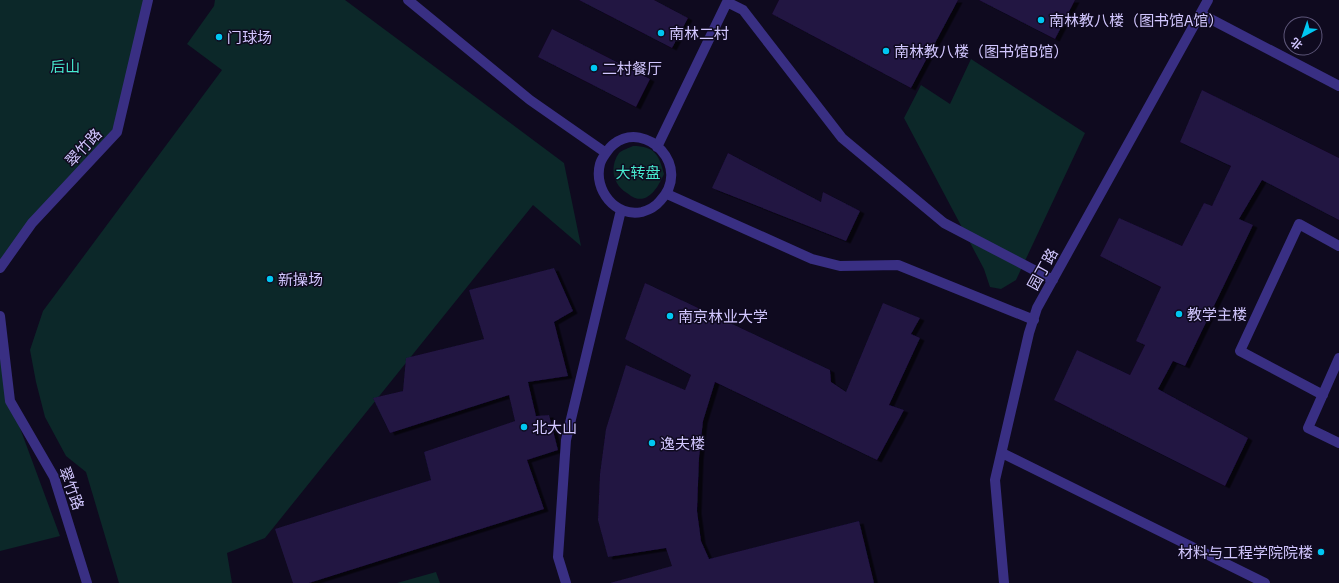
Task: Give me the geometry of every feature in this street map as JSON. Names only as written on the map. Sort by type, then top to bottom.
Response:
[{"type":"lane","name":"翠竹路","points":[[0,268],[32,223],[117,132],[148,0]]},
{"type":"lane","name":"园丁路","points":[[1004,583],[995,480],[1029,333],[1037,308],[1208,0]]},
{"type":"lane","points":[[412,1],[530,100],[606,153]]},
{"type":"lane","points":[[657,147],[728,1],[743,10],[837,132],[848,143],[944,223],[1053,280]]},
{"type":"lane","points":[[1201,14],[1339,86]]},
{"type":"lane","points":[[636,137],[650,141],[657,147],[663,152],[670,164],[672,180],[667,194],[656,205],[643,212],[629,213],[614,206],[604,194],[600,180],[600,164],[606,153],[619,141],[636,137]]},
{"type":"lane","points":[[667,194],[812,259],[840,266],[898,265],[1034,320]]},
{"type":"lane","points":[[566,583],[558,557],[566,440],[621,210]]},
{"type":"lane","points":[[1323,395],[1240,351],[1299,224],[1339,246]]},
{"type":"lane","name":"翠竹路","points":[[0,316],[10,401],[54,477],[87,583]]},
{"type":"lane","points":[[1339,358],[1308,428],[1339,443]]},
{"type":"lane","points":[[1002,454],[1265,583]]},
{"type":"green space","name":"后山","points":[[0,0],[144,0],[117,132],[32,223],[0,268]]},
{"type":"green space","name":"新操场","points":[[215,0],[345,0],[564,163],[581,246],[533,205],[265,538],[227,553],[232,583],[119,583],[86,472],[66,456],[45,417],[30,350],[43,311],[222,70],[187,44],[214,6]]},
{"type":"green space","points":[[971,59],[1085,133],[1016,280],[1001,289],[990,287],[984,269],[904,118],[921,85],[950,104]]},
{"type":"green space","name":"大转盘","points":[[633,146],[640,146],[655,153],[664,174],[653,192],[649,196],[640,199],[633,197],[622,190],[616,181],[613,170],[619,153]]},
{"type":"green space","points":[[0,316],[10,401],[60,536],[0,551]]},
{"type":"green space","points":[[436,572],[440,583],[397,583]]},
{"type":"building","name":"南林二村","points":[[579,0],[654,0],[688,18],[672,48]]},
{"type":"building","name":"南林教八楼（图书馆B馆）","points":[[779,0],[958,0],[911,88],[772,14]]},
{"type":"building","name":"南林教八楼（图书馆A馆）","points":[[979,0],[1075,0],[1055,39]]},
{"type":"building","name":"二村餐厅","points":[[552,29],[650,79],[636,107],[538,57]]},
{"type":"building","name":"教学主楼","points":[[1202,90],[1339,158],[1339,220],[1262,180],[1239,219],[1253,225],[1185,366],[1173,361],[1158,389],[1248,438],[1225,486],[1054,400],[1077,350],[1130,375],[1145,345],[1136,341],[1161,287],[1100,256],[1119,218],[1182,246],[1204,203],[1212,206],[1231,166],[1180,142]]},
{"type":"building","points":[[728,153],[821,202],[823,192],[860,211],[846,241],[712,188]]},
{"type":"building","name":"北大山","points":[[554,268],[573,311],[554,322],[568,376],[528,382],[536,416],[549,415],[558,450],[527,460],[544,509],[309,583],[293,583],[275,529],[431,480],[424,452],[515,421],[509,395],[390,433],[373,398],[403,391],[406,358],[484,339],[469,290]]},
{"type":"building","name":"逸夫楼","points":[[645,283],[830,370],[831,382],[846,392],[883,303],[920,318],[911,334],[920,338],[889,405],[904,410],[877,460],[715,382],[703,421],[699,458],[697,511],[701,541],[709,559],[859,521],[874,583],[610,583],[672,566],[666,548],[608,557],[598,520],[600,474],[606,429],[626,365],[685,390],[691,375],[625,339]]},
{"type":"place","name":"南林教八楼（图书馆A馆）","points":[[1041,20]]},
{"type":"place","name":"南林二村","points":[[661,33]]},
{"type":"place","name":"门球场","points":[[219,37]]},
{"type":"place","name":"南林教八楼（图书馆B馆）","points":[[886,51]]},
{"type":"place","name":"二村餐厅","points":[[594,68]]},
{"type":"place","name":"新操场","points":[[270,279]]},
{"type":"place","name":"教学主楼","points":[[1179,314]]},
{"type":"place","name":"南京林业大学","points":[[670,316]]},
{"type":"place","name":"北大山","points":[[524,427]]},
{"type":"place","name":"逸夫楼","points":[[652,443]]},
{"type":"place","name":"材料与工程学院院楼","points":[[1321,552]]}]
